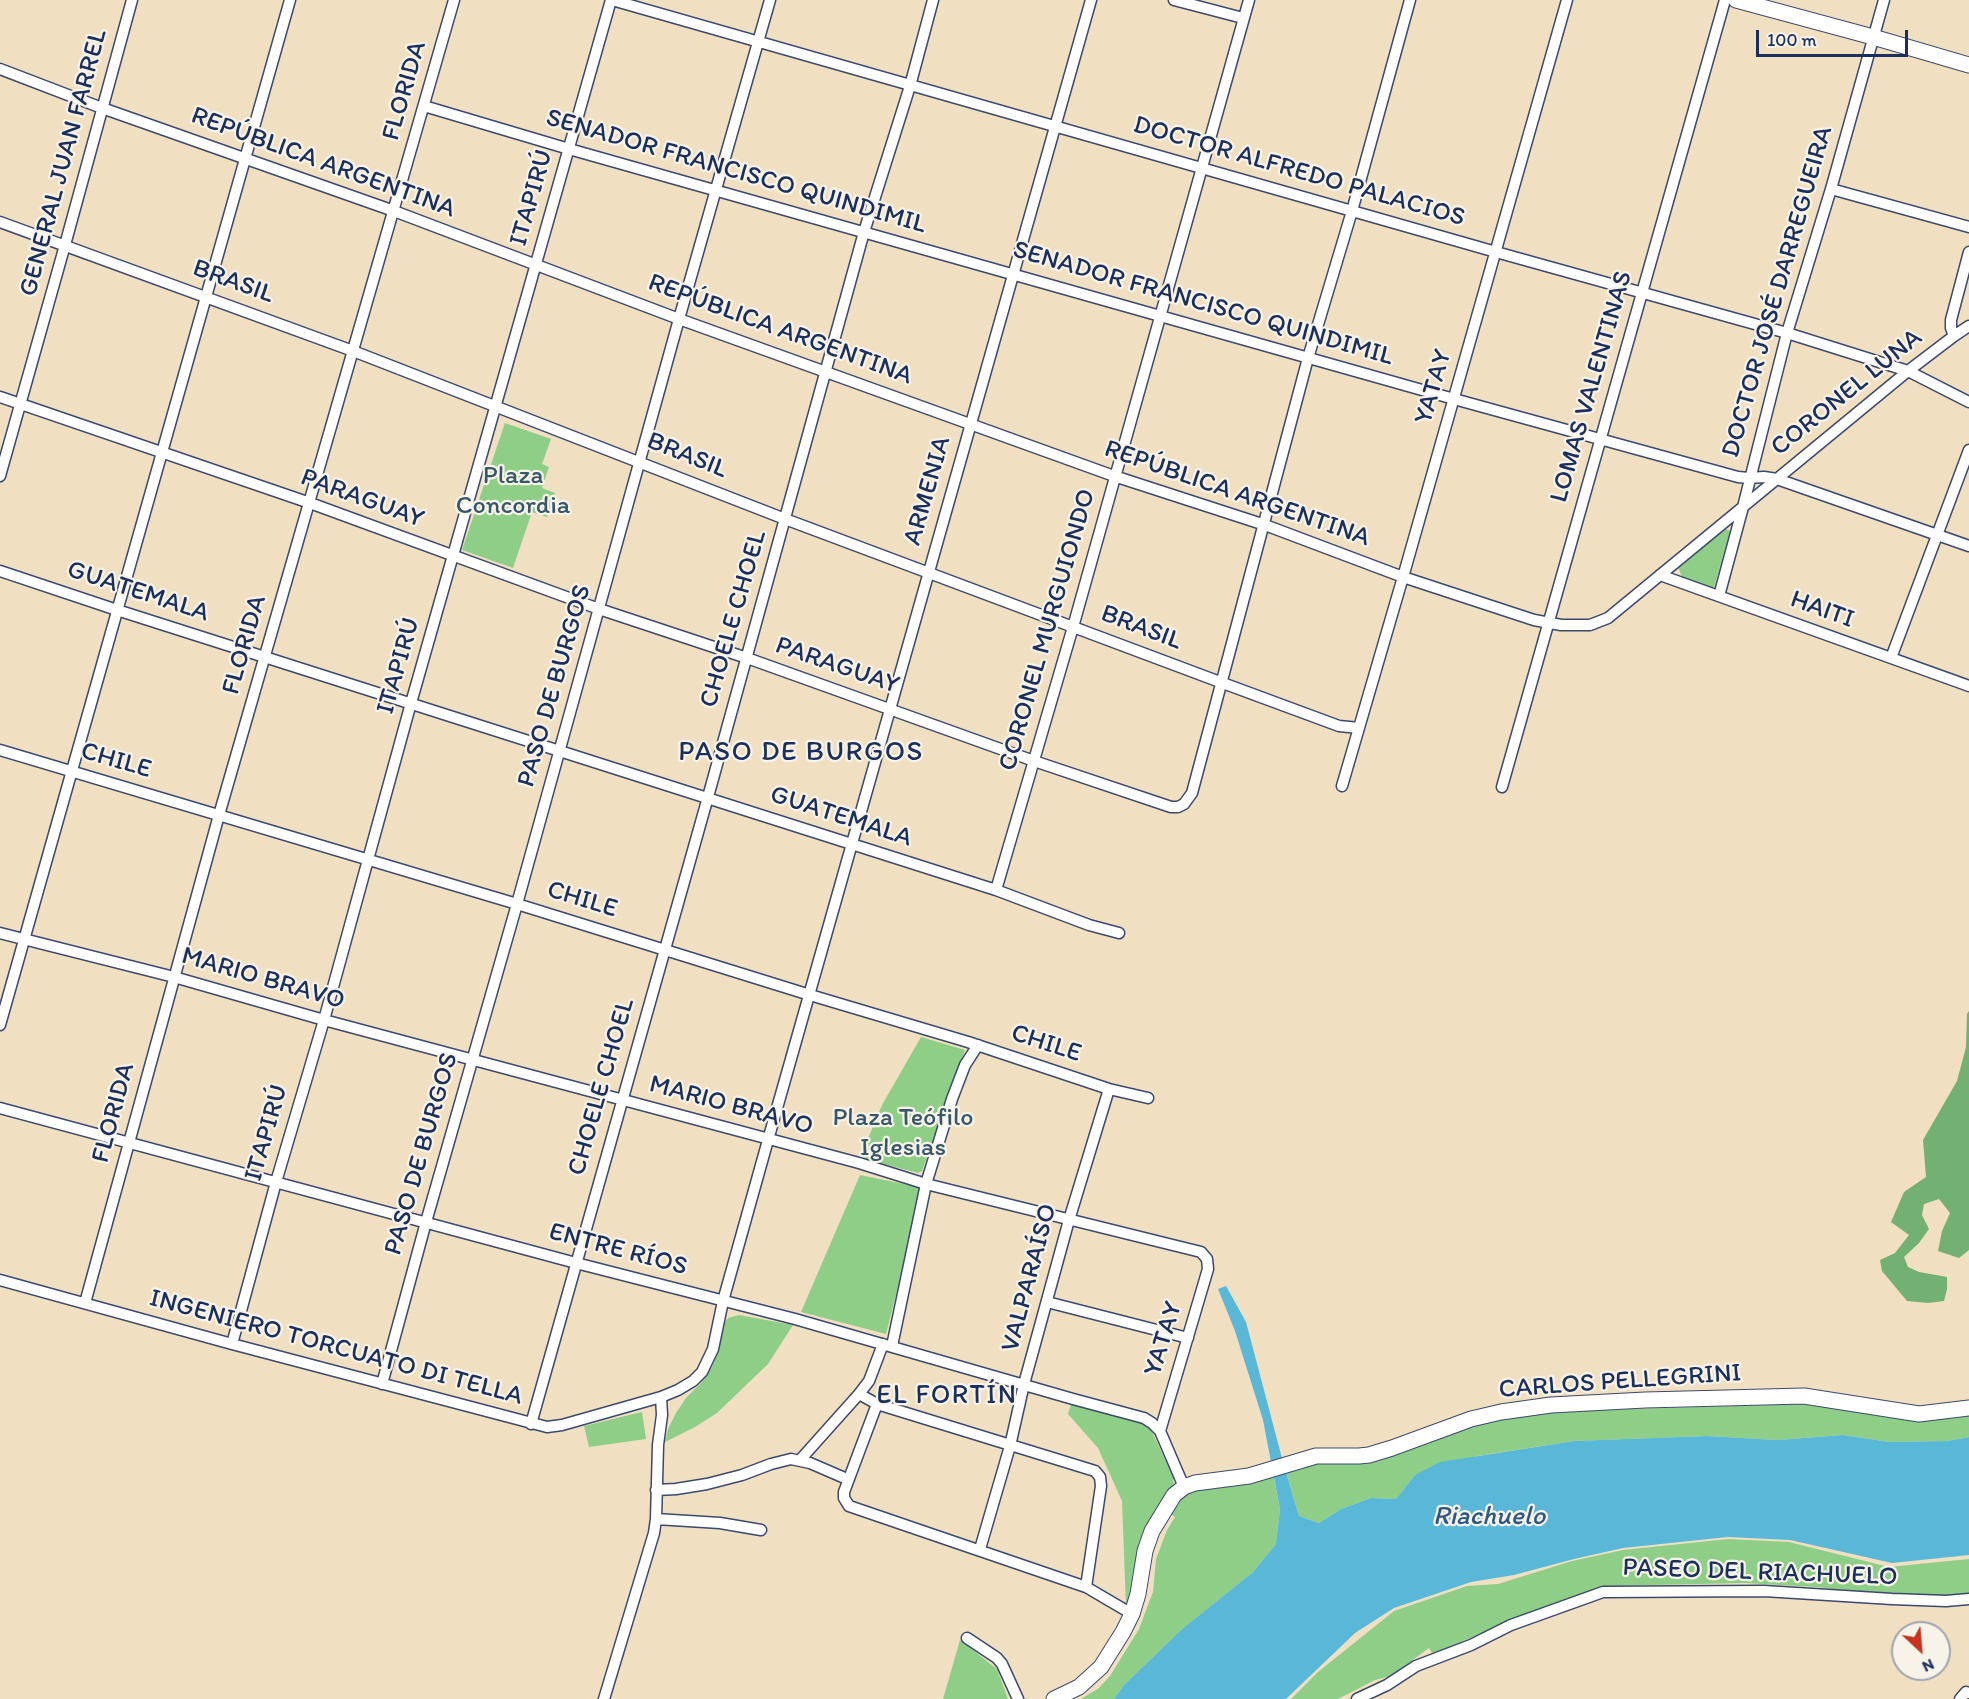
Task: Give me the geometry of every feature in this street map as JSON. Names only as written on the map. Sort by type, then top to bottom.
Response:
[{"type":"street","name":"GENERAL JUAN FARREL","points":[[0,476],[132,0]]},
{"type":"street","points":[[0,1025],[290,0]]},
{"type":"street","name":"FLORIDA","points":[[85,1303],[219,815],[454,0]]},
{"type":"street","name":"DOCTOR ALFREDO PALACIOS","points":[[612,0],[1787,333],[1908,371],[1969,402]]},
{"type":"street","name":"ITAPIRÚ","points":[[232,1344],[411,703],[612,0]]},
{"type":"street","name":"PASO DE BURGOS","points":[[382,1384],[770,0]]},
{"type":"street","name":"CHOELE CHOEL","points":[[531,1424],[786,519],[864,232],[910,86],[933,0]]},
{"type":"street","name":"ARMENIA","points":[[768,1140],[1091,0]]},
{"type":"street","points":[[1174,0],[1243,18]]},
{"type":"street","name":"CORONEL MURGUIONDO","points":[[996,890],[1073,627],[1249,0]]},
{"type":"street","points":[[1220,682],[1265,525],[1308,358],[1352,211],[1410,0]]},
{"type":"street","name":"YATAY","points":[[1342,786],[1567,0]]},
{"type":"street","name":"LOMAS VALENTINAS","points":[[1502,787],[1725,0]]},
{"type":"street","points":[[1736,0],[1969,65]]},
{"type":"street","name":"DOCTOR JOSÉ DARREGUEIRA","points":[[1719,596],[1787,333],[1831,189],[1884,0]]},
{"type":"street","name":"REPÚBLICA ARGENTINA","points":[[0,69],[102,108],[394,211],[679,319],[1114,476],[1265,525],[1403,577],[1548,624]]},
{"type":"street","name":"SENADOR FRANCISCO QUINDIMIL","points":[[424,106],[1454,399],[1738,477],[1777,479],[1969,546]]},
{"type":"street","points":[[1831,189],[1969,227]]},
{"type":"street","name":"BRASIL","points":[[0,222],[352,351],[786,519],[1220,682],[1339,726],[1359,728]]},
{"type":"street","points":[[1954,336],[1951,320],[1969,252]]},
{"type":"street","name":"CORONEL LUNA","points":[[1548,624],[1582,626],[1601,622],[1908,371],[1969,326]]},
{"type":"street","name":"PARAGUAY","points":[[0,397],[310,503],[599,609],[747,658],[1034,761],[1171,807],[1184,804],[1192,793],[1220,682]]},
{"type":"street","points":[[1891,658],[1969,450]]},
{"type":"street","name":"GUATEMALA","points":[[0,571],[996,890],[1089,925],[1119,933]]},
{"type":"street","name":"HAITI","points":[[1660,575],[1969,686]]},
{"type":"street","name":"CHILE","points":[[0,750],[517,904],[978,1045],[1109,1089],[1148,1098]]},
{"type":"street","name":"MARIO BRAVO","points":[[0,933],[174,977],[926,1184],[1201,1252],[1207,1259]]},
{"type":"street","points":[[800,1460],[860,1394],[887,1345],[926,1184],[952,1099],[965,1065],[978,1045]]},
{"type":"street","name":"VALPARAÍSO","points":[[980,1549],[1010,1446],[1024,1384],[1069,1220],[1109,1089]]},
{"type":"street","name":"ENTRE RÍOS","points":[[0,1108],[887,1345],[1073,1400],[1144,1418],[1160,1431]]},
{"type":"street","name":"INGENIERO TORCUATO DI TELLA","points":[[0,1280],[531,1424],[554,1427],[661,1397],[693,1382],[702,1372],[712,1349],[768,1140]]},
{"type":"street","name":"YATAY","points":[[1160,1431],[1208,1269],[1207,1259]]},
{"type":"street","points":[[1047,1302],[1188,1338]]},
{"type":"street","points":[[860,1394],[877,1404],[1095,1471],[1100,1477],[1101,1486],[1086,1587]]},
{"type":"street","name":"CARLOS PELLEGRINI","points":[[1184,1487],[1207,1480],[1258,1473],[1303,1459],[1322,1456],[1369,1455],[1488,1414],[1515,1409],[1576,1403],[1804,1396],[1919,1414],[1969,1408]]},
{"type":"street","points":[[604,1699],[648,1555],[656,1519],[661,1397]]},
{"type":"street","points":[[877,1404],[844,1492],[844,1498],[849,1506],[1086,1587],[1132,1614]]},
{"type":"street","points":[[1054,1699],[1079,1687],[1095,1674],[1123,1632],[1138,1594],[1145,1551],[1152,1531],[1169,1502],[1184,1487],[1160,1431]]},
{"type":"street","points":[[656,1490],[676,1490],[707,1484],[742,1475],[780,1461],[800,1460],[848,1479]]},
{"type":"street","points":[[656,1519],[720,1523],[761,1530]]},
{"type":"street","name":"PASEO DEL RIACHUELO","points":[[1364,1697],[1416,1666],[1471,1645],[1511,1625],[1602,1592],[1764,1592],[1892,1599],[1969,1599]]},
{"type":"street","points":[[967,1638],[997,1658],[1018,1699]]},
{"type":"green space","name":"Plaza Concordia","points":[[505,423],[551,439],[542,464],[549,467],[542,488],[555,493],[547,517],[532,512],[513,568],[462,550]]},
{"type":"green space","points":[[1726,529],[1730,531],[1714,587],[1711,588],[1682,577],[1678,567]]},
{"type":"green space","points":[[1969,1011],[1969,1250],[1959,1258],[1938,1251],[1942,1231],[1950,1213],[1939,1199],[1924,1204],[1922,1215],[1929,1229],[1919,1243],[1904,1257],[1908,1267],[1919,1272],[1947,1277],[1947,1289],[1944,1301],[1928,1303],[1907,1301],[1882,1271],[1880,1260],[1895,1253],[1909,1235],[1891,1222],[1904,1192],[1926,1177],[1923,1140],[1957,1081],[1966,1047]]},
{"type":"green space","name":"Plaza Teófilo Iglesias","points":[[921,1037],[965,1050],[922,1171],[918,1173],[860,1158],[882,1105]]},
{"type":"green space","points":[[860,1175],[923,1188],[886,1334],[801,1312]]},
{"type":"green space","points":[[739,1315],[793,1325],[768,1364],[717,1413],[665,1442],[668,1429],[676,1413],[712,1367],[719,1350],[724,1323],[728,1318]]},
{"type":"green space","points":[[1071,1404],[1144,1423],[1150,1427],[1173,1477],[1174,1488],[1129,1606],[1126,1606],[1122,1501],[1098,1448],[1068,1414]]},
{"type":"green space","points":[[1806,1404],[1919,1420],[1969,1413],[1969,1437],[1947,1441],[1890,1442],[1843,1435],[1777,1440],[1707,1436],[1574,1441],[1477,1456],[1415,1475],[1396,1499],[1371,1498],[1341,1509],[1319,1523],[1299,1516],[1286,1471],[1525,1412]]},
{"type":"green space","points":[[642,1412],[646,1439],[589,1447],[584,1426]]},
{"type":"green space","points":[[1273,1474],[1280,1509],[1276,1544],[1253,1572],[1182,1629],[1124,1685],[1114,1699],[1081,1699],[1099,1688],[1110,1676],[1139,1629],[1153,1592],[1156,1559],[1167,1530],[1175,1517],[1169,1513],[1176,1502],[1187,1492]]},
{"type":"green space","points":[[1728,1539],[1789,1542],[1889,1567],[1969,1559],[1969,1595],[1890,1596],[1817,1587],[1745,1583],[1607,1586],[1521,1616],[1444,1649],[1432,1653],[1429,1648],[1391,1676],[1375,1680],[1338,1699],[1291,1699],[1318,1672],[1394,1611],[1467,1586],[1498,1584],[1572,1561],[1623,1550]]},
{"type":"green space","points":[[960,1640],[997,1669],[1008,1699],[943,1699]]},
{"type":"water","name":"Riachuelo","points":[[1226,1286],[1246,1322],[1299,1516],[1319,1523],[1341,1509],[1371,1498],[1396,1499],[1415,1475],[1440,1462],[1574,1441],[1707,1436],[1777,1440],[1843,1435],[1890,1442],[1947,1441],[1969,1437],[1969,1555],[1892,1563],[1790,1540],[1728,1537],[1623,1548],[1514,1575],[1471,1582],[1394,1608],[1355,1633],[1286,1699],[1114,1699],[1124,1685],[1182,1629],[1253,1572],[1276,1544],[1280,1509],[1263,1420],[1235,1331],[1218,1289]]},
{"type":"district","name":"PASO DE BURGOS","points":[[801,753]]},
{"type":"district","name":"EL FORTÍN","points":[[947,1396]]}]
